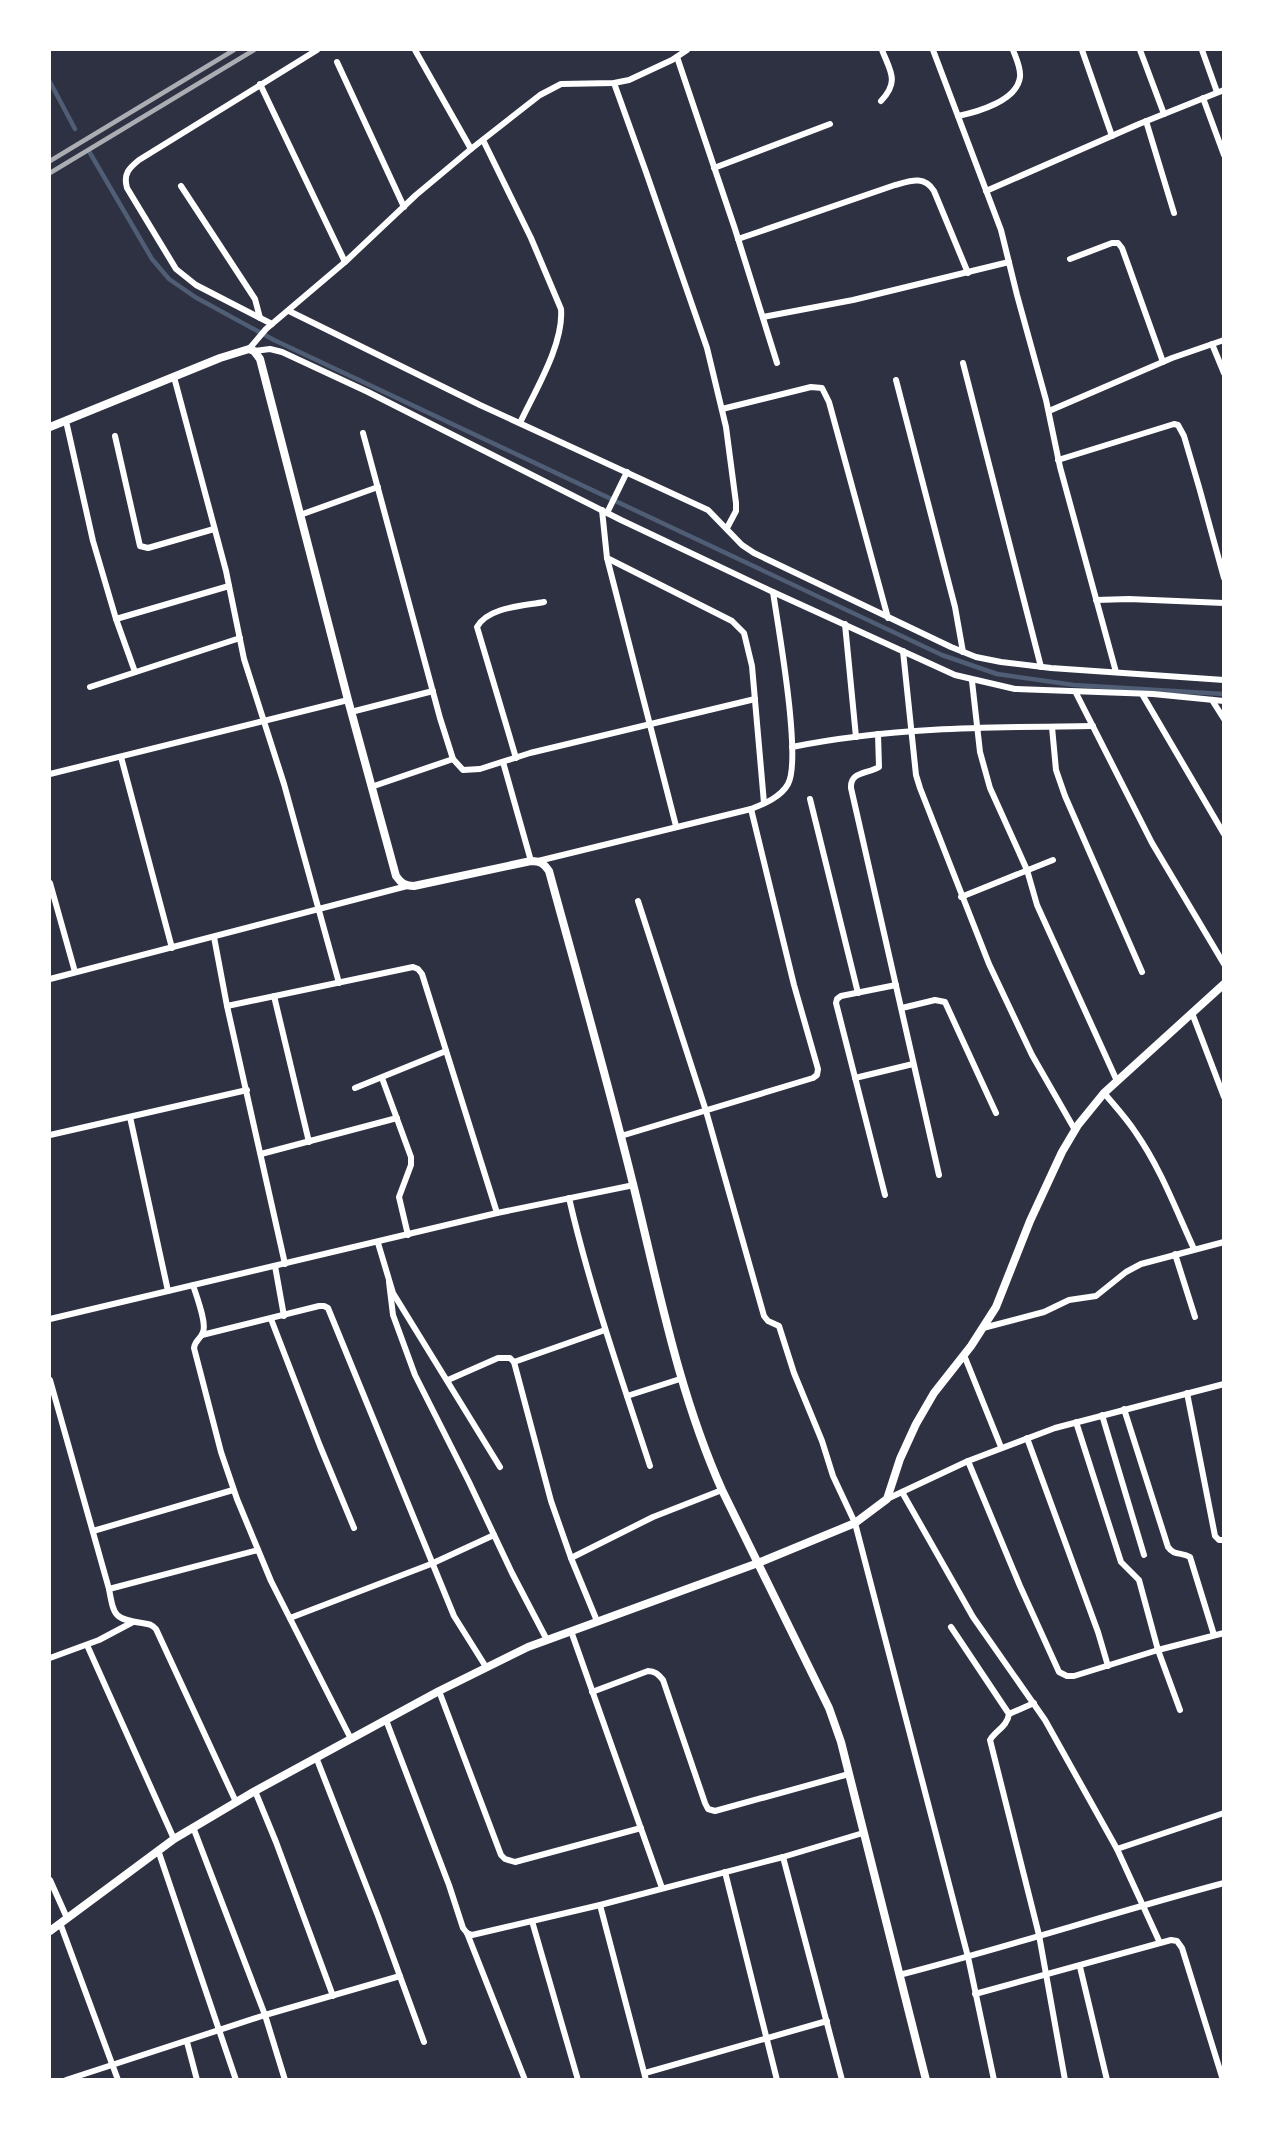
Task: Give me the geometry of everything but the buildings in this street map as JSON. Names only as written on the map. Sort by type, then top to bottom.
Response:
[{"type":"street","points":[[272,324],[196,285],[176,269],[125,181],[129,168],[139,160],[317,50]]},
{"type":"street","points":[[415,50],[471,148]]},
{"type":"street","points":[[252,350],[257,339],[266,329],[345,262],[471,148],[552,87],[561,84],[614,84],[629,80],[687,50]]},
{"type":"street","points":[[881,101],[892,85],[893,78],[882,50]]},
{"type":"street","points":[[933,50],[1001,230],[1048,411],[1058,460],[1116,672]]},
{"type":"street","points":[[958,116],[992,107],[1016,88],[1020,80],[1020,71],[1013,50]]},
{"type":"street","points":[[1082,50],[1112,136]]},
{"type":"street","points":[[1140,50],[1164,114]]},
{"type":"street","points":[[986,191],[1220,91],[1202,50]]},
{"type":"street","points":[[677,57],[777,363]]},
{"type":"street","points":[[337,62],[404,207]]},
{"type":"street","points":[[261,84],[345,262]]},
{"type":"street","points":[[614,84],[707,348],[722,409],[736,503],[736,511],[727,528]]},
{"type":"street","points":[[1203,98],[1224,155]]},
{"type":"street","points":[[1146,121],[1174,213]]},
{"type":"street","points":[[714,168],[830,124]]},
{"type":"street","points":[[483,140],[531,238],[561,309],[559,333],[551,357],[520,423]]},
{"type":"street","points":[[738,238],[895,185],[921,180],[927,182],[934,191],[968,273]]},
{"type":"street","points":[[182,186],[255,299],[260,318]]},
{"type":"street","points":[[1070,259],[1112,243],[1118,243],[1122,248],[1163,362]]},
{"type":"street","points":[[763,317],[853,300],[1009,262]]},
{"type":"street","points":[[289,311],[520,423],[708,510],[742,545],[754,553],[963,652],[987,660],[1041,667],[1224,680]]},
{"type":"street","points":[[1048,411],[1163,362],[1224,340]]},
{"type":"street","points":[[1212,344],[1224,373]]},
{"type":"street","points":[[50,427],[174,377],[252,350],[270,349],[379,397],[605,511],[773,592],[945,671],[972,681],[1015,689],[1142,694],[1224,701]]},
{"type":"street","points":[[252,350],[260,359],[396,876],[407,886]]},
{"type":"street","points":[[963,363],[1041,667]]},
{"type":"street","points":[[174,377],[229,586],[247,669],[284,784],[339,983]]},
{"type":"street","points":[[896,380],[954,607],[963,652]]},
{"type":"street","points":[[722,409],[812,387],[822,388],[829,402],[888,618]]},
{"type":"street","points":[[66,421],[93,541],[116,619],[135,672]]},
{"type":"street","points":[[1058,460],[1136,434],[1174,424],[1178,425],[1184,436],[1224,578]]},
{"type":"street","points":[[363,433],[453,759],[463,770],[471,771],[755,699]]},
{"type":"street","points":[[115,436],[140,546],[148,548],[214,529]]},
{"type":"street","points":[[605,511],[611,506],[627,472]]},
{"type":"street","points":[[300,515],[378,488]]},
{"type":"street","points":[[605,511],[607,558],[676,826]]},
{"type":"street","points":[[607,558],[732,621],[744,633],[748,645],[755,699],[764,803]]},
{"type":"street","points":[[116,619],[229,586]]},
{"type":"street","points":[[50,979],[407,886],[535,861],[751,809],[764,803],[777,796],[789,784],[791,775],[792,747],[785,675],[773,592]]},
{"type":"street","points":[[1096,600],[1224,603]]},
{"type":"street","points":[[516,758],[477,627],[481,620],[495,612],[544,602]]},
{"type":"street","points":[[845,624],[856,737]]},
{"type":"street","points":[[90,687],[240,638]]},
{"type":"street","points":[[903,651],[918,782],[961,897],[1013,1017],[1075,1131]]},
{"type":"street","points":[[972,681],[984,771],[1027,870],[1037,905],[1117,1081]]},
{"type":"street","points":[[351,712],[433,691]]},
{"type":"street","points":[[1076,693],[1152,843],[1224,964]]},
{"type":"street","points":[[1142,694],[1224,834]]},
{"type":"street","points":[[50,774],[263,723],[348,700]]},
{"type":"street","points":[[1212,700],[1224,719]]},
{"type":"street","points":[[792,747],[911,730],[1093,726]]},
{"type":"street","points":[[1052,727],[1056,771],[1142,972]]},
{"type":"street","points":[[878,734],[879,767],[856,776],[851,783],[851,788],[939,1175]]},
{"type":"street","points":[[121,757],[172,948]]},
{"type":"street","points":[[371,787],[453,759]]},
{"type":"street","points":[[503,762],[535,861],[549,871],[621,1136],[680,1379],[710,1464],[829,1708],[849,1774],[926,2079]]},
{"type":"street","points":[[810,800],[858,993]]},
{"type":"street","points":[[621,1136],[817,1075],[818,1069],[794,985],[751,809]]},
{"type":"street","points":[[961,897],[1053,860]]},
{"type":"street","points":[[50,884],[75,972]]},
{"type":"street","points":[[638,901],[706,1111],[764,1316],[768,1321],[779,1326],[794,1373],[822,1441],[833,1476],[855,1522],[968,1957],[994,2079]]},
{"type":"street","points":[[214,937],[227,1006],[285,1264]]},
{"type":"street","points":[[227,1006],[413,967],[418,969],[422,974],[497,1213]]},
{"type":"street","points":[[887,1499],[900,1459],[916,1424],[934,1393],[983,1329],[996,1307],[1043,1191],[1075,1131],[1104,1093],[1224,984]]},
{"type":"street","points":[[885,1195],[836,1003],[837,999],[842,996],[896,985]]},
{"type":"street","points":[[274,996],[309,1142]]},
{"type":"street","points":[[902,1008],[935,1000],[945,1002],[996,1113]]},
{"type":"street","points":[[1191,1013],[1224,1097]]},
{"type":"street","points":[[355,1088],[446,1052]]},
{"type":"street","points":[[855,1078],[914,1064]]},
{"type":"street","points":[[382,1078],[411,1157],[411,1165],[399,1197],[408,1235]]},
{"type":"street","points":[[50,1135],[247,1090]]},
{"type":"street","points":[[1104,1093],[1136,1132],[1152,1158],[1166,1184],[1194,1250]]},
{"type":"street","points":[[130,1117],[168,1291]]},
{"type":"street","points":[[261,1154],[397,1118]]},
{"type":"street","points":[[50,1319],[497,1213],[633,1185]]},
{"type":"street","points":[[569,1198],[605,1330],[650,1466]]},
{"type":"street","points":[[983,1329],[1044,1312],[1070,1300],[1096,1296],[1135,1267],[1224,1242]]},
{"type":"street","points":[[378,1243],[388,1282],[393,1315],[409,1360],[547,1640]]},
{"type":"street","points":[[1175,1254],[1195,1317]]},
{"type":"street","points":[[275,1266],[284,1316]]},
{"type":"street","points":[[388,1282],[399,1304],[500,1467]]},
{"type":"street","points":[[194,1285],[204,1326],[202,1335],[194,1348],[220,1452],[233,1490],[271,1581],[351,1739]]},
{"type":"street","points":[[202,1335],[324,1306],[331,1312],[454,1616],[486,1667]]},
{"type":"street","points":[[271,1319],[354,1528]]},
{"type":"street","points":[[514,1362],[605,1330]]},
{"type":"street","points":[[964,1355],[1001,1448]]},
{"type":"street","points":[[448,1380],[498,1358],[510,1358],[514,1362],[552,1501],[571,1558],[597,1621]]},
{"type":"street","points":[[627,1395],[680,1379]]},
{"type":"street","points":[[50,1380],[109,1589],[113,1611],[117,1616],[133,1622],[152,1625],[156,1629],[236,1802]]},
{"type":"street","points":[[50,1931],[158,1850],[193,1827],[255,1791],[486,1667],[547,1640],[758,1563],[855,1522],[887,1499],[968,1461],[1027,1438],[1101,1415],[1224,1384]]},
{"type":"street","points":[[1187,1393],[1215,1536],[1219,1540],[1224,1540]]},
{"type":"street","points":[[1124,1409],[1168,1547],[1173,1552],[1190,1557],[1214,1635]]},
{"type":"street","points":[[1101,1415],[1144,1555]]},
{"type":"street","points":[[1076,1422],[1121,1562],[1139,1580],[1158,1650],[1180,1710]]},
{"type":"street","points":[[1027,1438],[1098,1632],[1108,1666]]},
{"type":"street","points":[[968,1461],[1059,1672],[1067,1676],[1074,1676],[1158,1650],[1224,1633]]},
{"type":"street","points":[[93,1531],[233,1490]]},
{"type":"street","points":[[571,1558],[653,1517],[722,1490]]},
{"type":"street","points":[[902,1492],[973,1617],[1034,1703],[1117,1849],[1160,1943]]},
{"type":"street","points":[[290,1618],[431,1563],[494,1535]]},
{"type":"street","points":[[109,1589],[258,1550]]},
{"type":"street","points":[[50,1658],[87,1645],[133,1622]]},
{"type":"street","points":[[951,1627],[1009,1714]]},
{"type":"street","points":[[571,1631],[662,1888]]},
{"type":"street","points":[[87,1645],[174,1839]]},
{"type":"street","points":[[592,1692],[648,1671],[659,1674],[708,1809],[715,1811],[849,1774]]},
{"type":"street","points":[[439,1691],[501,1855],[505,1859],[515,1862],[640,1828]]},
{"type":"street","points":[[1034,1703],[1009,1714],[1005,1725],[990,1740],[1039,1935],[1065,2079]]},
{"type":"street","points":[[386,1720],[525,2079]]},
{"type":"street","points":[[316,1758],[424,2042]]},
{"type":"street","points":[[255,1791],[333,1995]]},
{"type":"street","points":[[1117,1849],[1224,1813]]},
{"type":"street","points":[[193,1827],[264,2015],[285,2079]]},
{"type":"street","points":[[467,1933],[476,1935],[600,1905],[783,1857],[863,1833]]},
{"type":"street","points":[[158,1850],[236,2079]]},
{"type":"street","points":[[783,1857],[842,2079]]},
{"type":"street","points":[[725,1872],[777,2079]]},
{"type":"street","points":[[50,1880],[118,2079]]},
{"type":"street","points":[[898,1975],[1224,1883]]},
{"type":"street","points":[[600,1905],[646,2076],[827,2021]]},
{"type":"street","points":[[532,1921],[578,2079]]},
{"type":"street","points":[[975,1994],[1048,1976],[1171,1940],[1178,1941],[1223,2079]]},
{"type":"street","points":[[1080,1966],[1107,2079]]},
{"type":"street","points":[[66,2079],[187,2042],[264,2015],[400,1976]]},
{"type":"street","points":[[187,2042],[196,2079]]},
{"type":"waterway","points":[[50,82],[75,129]]},
{"type":"waterway","points":[[90,153],[152,259],[169,279],[195,297],[274,340],[942,655],[997,674],[1074,685],[1224,694]]},
{"type":"railway","points":[[50,161],[234,50]]},
{"type":"railway","points":[[50,173],[254,50]]}]
